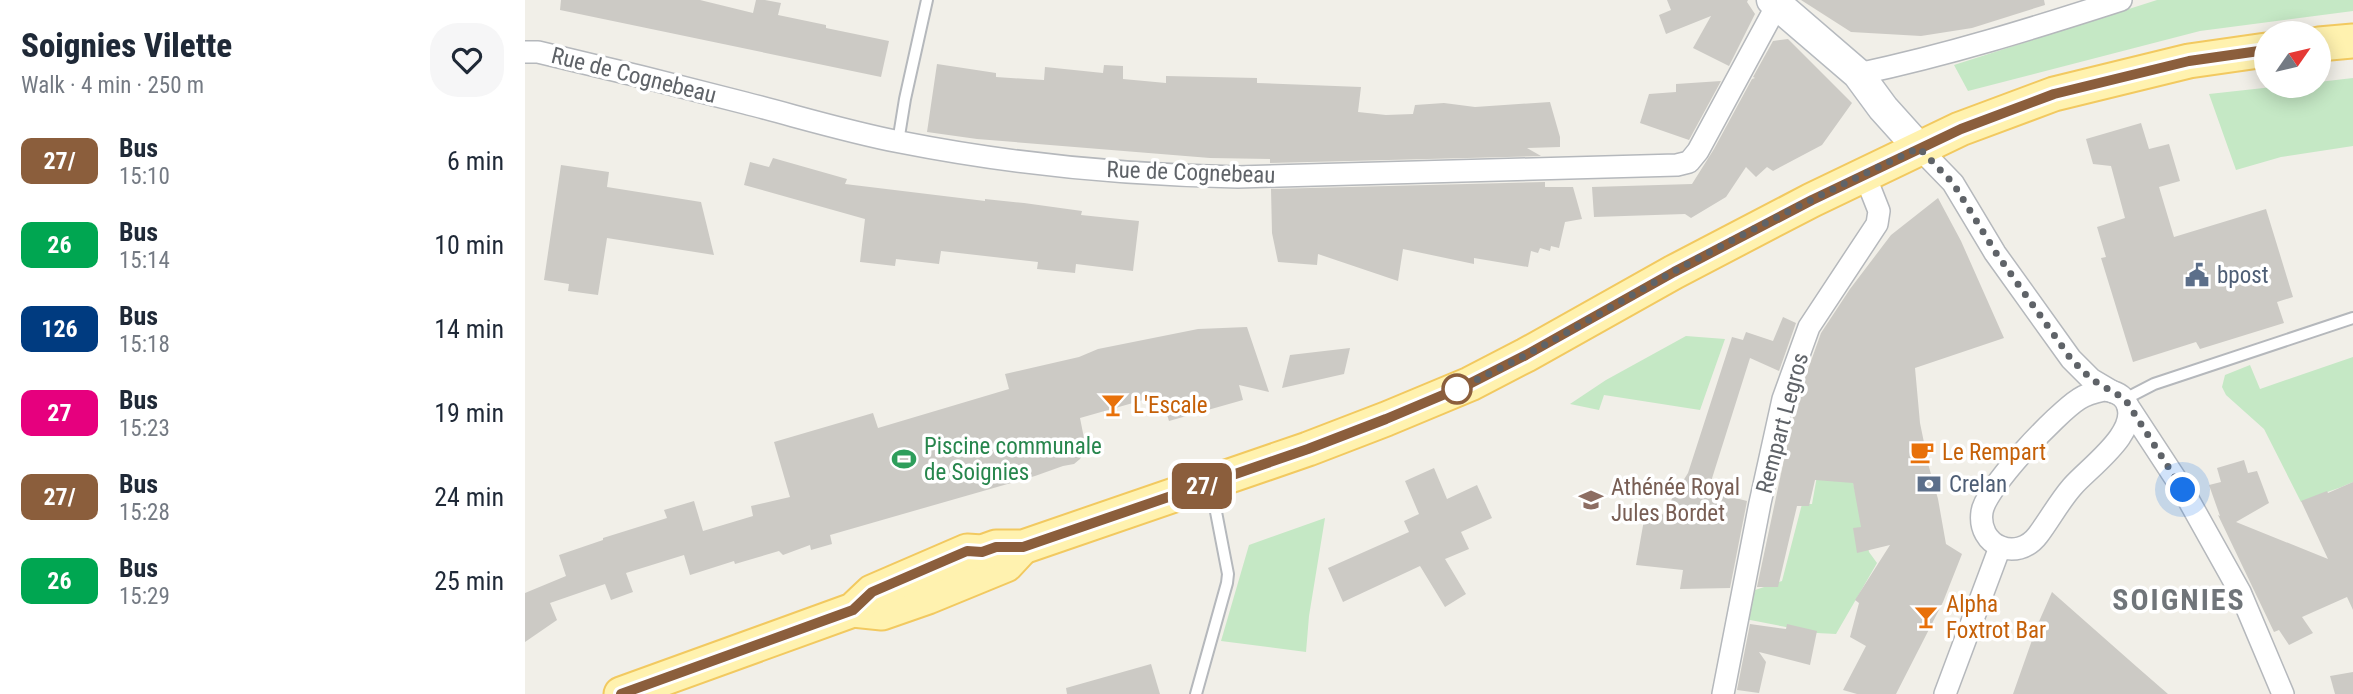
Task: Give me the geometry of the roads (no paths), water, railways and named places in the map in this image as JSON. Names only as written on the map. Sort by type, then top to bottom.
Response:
[{"type":"main road","points":[[1775,3],[1859,74],[1882,108],[1919,148]]},
{"type":"main road","points":[[2331,43],[2353,41]]},
{"type":"main road","points":[[621,694],[853,610],[882,613],[928,597],[1006,565],[1023,547],[1211,483],[1386,419],[1469,384],[1674,272],[1864,173],[1961,129],[2054,94],[2189,61],[2254,52]]},
{"type":"street","points":[[1859,74],[1933,58],[2121,0]]},
{"type":"street","name":"Rue de Cognebeau","points":[[525,52],[538,52],[655,79],[898,142],[975,156],[1042,164],[1188,176],[1238,177],[1677,165],[1689,162],[1698,151],[1775,3]]},
{"type":"street","points":[[1919,148],[1953,183],[1996,253],[2071,359],[2091,379],[2124,400],[2183,490],[2239,592],[2283,694]]},
{"type":"street","name":"Rempart Legros","points":[[1723,694],[1783,398],[1809,327],[1877,224],[1879,211],[1864,173]]},
{"type":"street","points":[[2071,359],[2082,386],[2078,400]]},
{"type":"street","points":[[2104,390],[2124,400],[2129,422],[2121,437],[2061,500],[2035,539],[2022,549],[2000,547],[1985,531],[1982,509],[1987,498],[2019,457],[2078,400],[2104,390]]},
{"type":"street","points":[[1945,694],[2000,547]]},
{"type":"lane","points":[[898,142],[927,0]]},
{"type":"lane","points":[[2124,400],[2154,384],[2353,318]]},
{"type":"lane","points":[[1196,694],[1228,574],[1211,483]]},
{"type":"place","name":"bpost","points":[[2197,275]]},
{"type":"place","name":"L'Escale","points":[[1113,405]]},
{"type":"place","name":"Le Rempart","points":[[1922,452]]},
{"type":"place","name":"Piscine communale de Soignies","points":[[904,459]]},
{"type":"place","name":"Crelan","points":[[1929,484]]},
{"type":"place","name":"Athénée Royal Jules Bordet","points":[[1591,500]]},
{"type":"place","name":"Alpha Foxtrot Bar","points":[[1926,617]]},
{"type":"district","name":"SOIGNIES","points":[[2179,600]]}]
